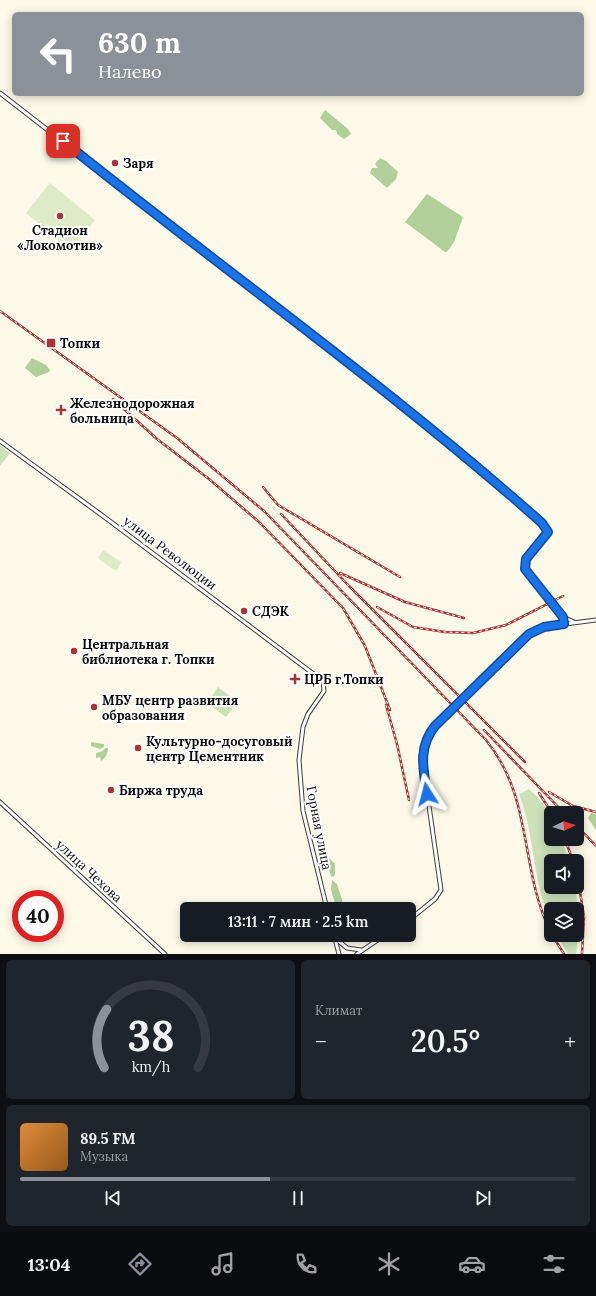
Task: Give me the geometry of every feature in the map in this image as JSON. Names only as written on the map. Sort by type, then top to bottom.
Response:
[{"type":"street","points":[[0,93],[315,337],[542,523],[548,532],[528,555],[524,563],[527,574],[563,617],[576,622]]},
{"type":"street","name":"улица Революции","points":[[0,441],[321,679],[324,685]]},
{"type":"street","points":[[563,617],[564,624]]},
{"type":"street","points":[[416,914],[435,899],[441,890],[422,757],[427,736],[467,692],[533,631],[544,627],[596,620]]},
{"type":"street","name":"Горная улица","points":[[324,685],[324,691],[304,722],[299,760],[303,811],[325,902]]},
{"type":"street","name":"улица Чехова","points":[[0,802],[165,954]]},
{"type":"street","points":[[336,942],[339,954]]},
{"type":"street","points":[[340,942],[347,948],[361,950]]},
{"type":"street","points":[[357,954],[374,942]]},
{"type":"green space","points":[[325,110],[348,129],[351,134],[344,139],[337,134],[336,130],[332,130],[320,118]]},
{"type":"green space","points":[[380,158],[386,161],[398,172],[396,179],[387,188],[370,173],[372,168],[378,168],[375,164]]},
{"type":"green space","name":"Стадион «Локомотив»","points":[[50,183],[95,220],[71,249],[26,213]]},
{"type":"green space","points":[[427,194],[463,217],[454,242],[447,252],[405,222]]},
{"type":"green space","points":[[32,358],[46,365],[50,370],[49,372],[36,377],[25,368]]},
{"type":"green space","points":[[0,445],[10,453],[0,466]]},
{"type":"green space","points":[[103,550],[121,562],[117,570],[114,570],[99,559],[98,557]]},
{"type":"green space","points":[[218,687],[238,702],[226,717],[207,703]]},
{"type":"green space","points":[[91,742],[104,744],[104,747],[100,749],[91,746]]},
{"type":"green space","points":[[105,748],[108,748],[107,752],[101,761],[100,757],[96,758],[96,753],[103,751]]},
{"type":"green space","points":[[529,789],[544,806],[544,846],[564,846],[566,854],[544,854],[544,894],[577,894],[577,902],[544,903],[540,890],[528,826],[519,794]]},
{"type":"green space","points":[[591,813],[596,814],[596,830],[588,818]]},
{"type":"green space","points":[[328,857],[335,864],[335,875],[333,877],[331,876],[327,864]]},
{"type":"green space","points":[[332,880],[337,884],[343,902],[335,902],[331,890]]},
{"type":"green space","points":[[561,942],[577,942],[576,954],[568,954]]},
{"type":"railway","points":[[0,311],[177,438],[264,511],[486,740],[501,763],[512,786],[519,810],[534,884],[544,916]]},
{"type":"railway","points":[[113,399],[157,439],[209,479],[259,522],[343,608],[365,646],[390,710]]},
{"type":"railway","points":[[263,487],[278,505],[400,577]]},
{"type":"railway","points":[[281,514],[349,586],[525,762]]},
{"type":"railway","points":[[340,573],[405,602],[464,618]]},
{"type":"railway","points":[[377,607],[413,627],[445,632],[473,633],[506,625],[563,596]]},
{"type":"railway","points":[[386,705],[397,744],[409,800]]},
{"type":"railway","points":[[484,730],[557,806]]},
{"type":"railway","points":[[549,792],[573,806],[596,812]]},
{"type":"railway","points":[[539,793],[547,806]]},
{"type":"railway","points":[[584,833],[596,846]]},
{"type":"railway","points":[[568,846],[570,854]]},
{"type":"railway","points":[[580,894],[584,917],[582,954]]},
{"type":"railway","points":[[556,942],[564,954]]},
{"type":"place","name":"Заря","points":[[115,163]]},
{"type":"place","name":"Стадион «Локомотив»","points":[[60,216]]},
{"type":"place","name":"Топки","points":[[51,343]]},
{"type":"place","name":"Железнодорожная больница","points":[[61,410]]},
{"type":"place","name":"СДЭК","points":[[244,611]]},
{"type":"place","name":"Центральная библиотека г. Топки","points":[[74,651]]},
{"type":"place","name":"ЦРБ г.Топки","points":[[295,679]]},
{"type":"place","name":"МБУ центр развития образования","points":[[94,707]]},
{"type":"place","name":"Культурно-досуговый центр Цементник","points":[[138,748]]},
{"type":"place","name":"Биржа труда","points":[[111,790]]},
{"type":"route","points":[[63,141],[172,228],[355,369],[490,479],[542,523],[548,532],[528,555],[524,563],[525,569],[527,574],[563,617],[564,624],[544,627],[529,634],[467,692],[430,731],[424,742],[422,752],[422,763],[427,794]]}]
